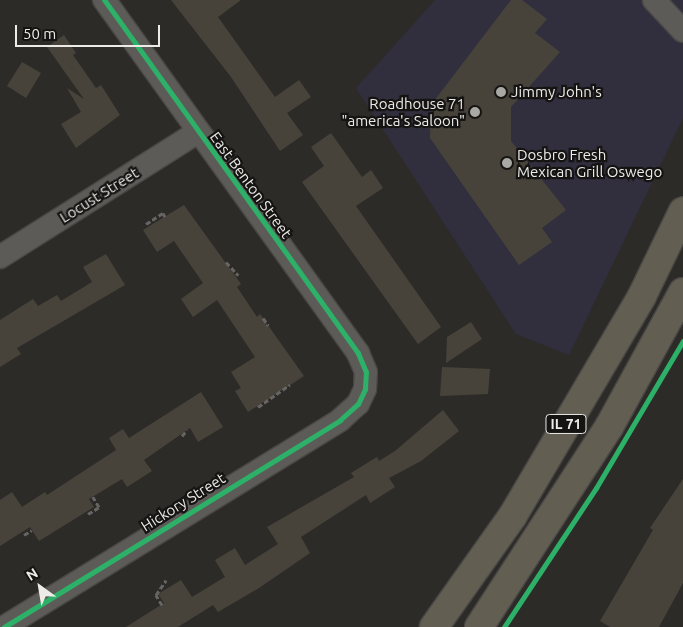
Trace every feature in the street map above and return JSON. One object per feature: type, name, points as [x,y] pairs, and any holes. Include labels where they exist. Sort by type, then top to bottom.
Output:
[{"type":"main road","name":"IL 71","points":[[434,627],[512,517],[642,296],[683,211]]},
{"type":"main road","name":"IL 71","points":[[479,627],[609,427],[683,292]]},
{"type":"street","name":"East Benton Street","points":[[104,0],[358,354],[366,372],[365,389]]},
{"type":"street","points":[[654,0],[683,31]]},
{"type":"street","name":"Locust Street","points":[[0,257],[198,132]]},
{"type":"street","name":"Hickory Street","points":[[4,627],[340,420],[358,404],[365,389]]},
{"type":"path","points":[[146,224],[163,213],[165,217]]},
{"type":"path","points":[[226,262],[238,275]]},
{"type":"path","points":[[262,318],[268,325]]},
{"type":"path","points":[[258,407],[290,385]]},
{"type":"path","points":[[182,436],[187,430]]},
{"type":"path","points":[[88,514],[100,507],[93,497]]},
{"type":"path","points":[[24,535],[32,530]]},
{"type":"path","points":[[162,605],[156,595],[166,580]]},
{"type":"shaded area","points":[[435,0],[683,0],[683,118],[569,355],[516,334],[356,88]]},
{"type":"building","points":[[171,0],[241,0],[218,17],[275,97],[299,80],[311,97],[287,113],[303,135],[280,151],[231,77]]},
{"type":"building","points":[[511,0],[522,0],[547,19],[535,33],[560,52],[511,107],[511,141],[566,210],[542,228],[552,242],[519,265],[430,138],[431,105]]},
{"type":"building","points":[[64,35],[76,53],[73,55],[96,88],[101,85],[120,115],[76,148],[61,124],[81,112],[67,88],[84,99],[47,47]]},
{"type":"building","points":[[22,62],[41,73],[26,98],[7,86]]},
{"type":"building","points":[[331,133],[362,177],[371,170],[383,188],[356,206],[441,327],[418,344],[302,182],[324,166],[311,147]]},
{"type":"building","points":[[184,205],[241,284],[237,287],[257,317],[260,314],[304,376],[248,412],[235,391],[241,388],[231,372],[255,357],[217,300],[193,317],[181,299],[203,283],[174,241],[157,252],[143,230]]},
{"type":"building","points":[[106,254],[125,285],[17,348],[21,354],[0,367],[0,320],[33,299],[38,306],[57,295],[61,301],[92,282],[83,267]]},
{"type":"building","points":[[471,322],[482,339],[446,363],[447,337]]},
{"type":"building","points":[[442,367],[490,369],[488,394],[440,396]]},
{"type":"building","points":[[201,392],[223,427],[198,442],[190,428],[144,460],[152,471],[127,487],[122,479],[89,499],[94,507],[39,541],[30,527],[0,546],[0,500],[12,492],[22,507],[45,492],[47,495],[116,450],[109,438],[123,429],[129,438]]},
{"type":"building","points":[[443,410],[459,431],[421,461],[389,478],[395,487],[370,503],[366,495],[301,537],[310,553],[259,588],[218,612],[213,605],[178,627],[126,627],[164,603],[158,594],[181,580],[192,597],[225,577],[215,560],[235,548],[245,565],[278,544],[267,527],[354,477],[351,473],[377,457],[379,461],[395,451]]},
{"type":"building","points":[[683,479],[683,583],[659,627],[610,627],[600,621],[653,530],[650,528]]},
{"type":"cycle path","points":[[4,627],[340,420],[358,404],[365,389],[366,372],[358,353],[104,0]]},
{"type":"cycle path","points":[[504,627],[596,488],[683,341]]},
{"type":"place","name":"Jimmy John's","points":[[501,92]]},
{"type":"place","name":"Roadhouse 71 \"america's Saloon\"","points":[[475,112]]},
{"type":"place","name":"Dosbro Fresh Mexican Grill Oswego","points":[[507,163]]}]
